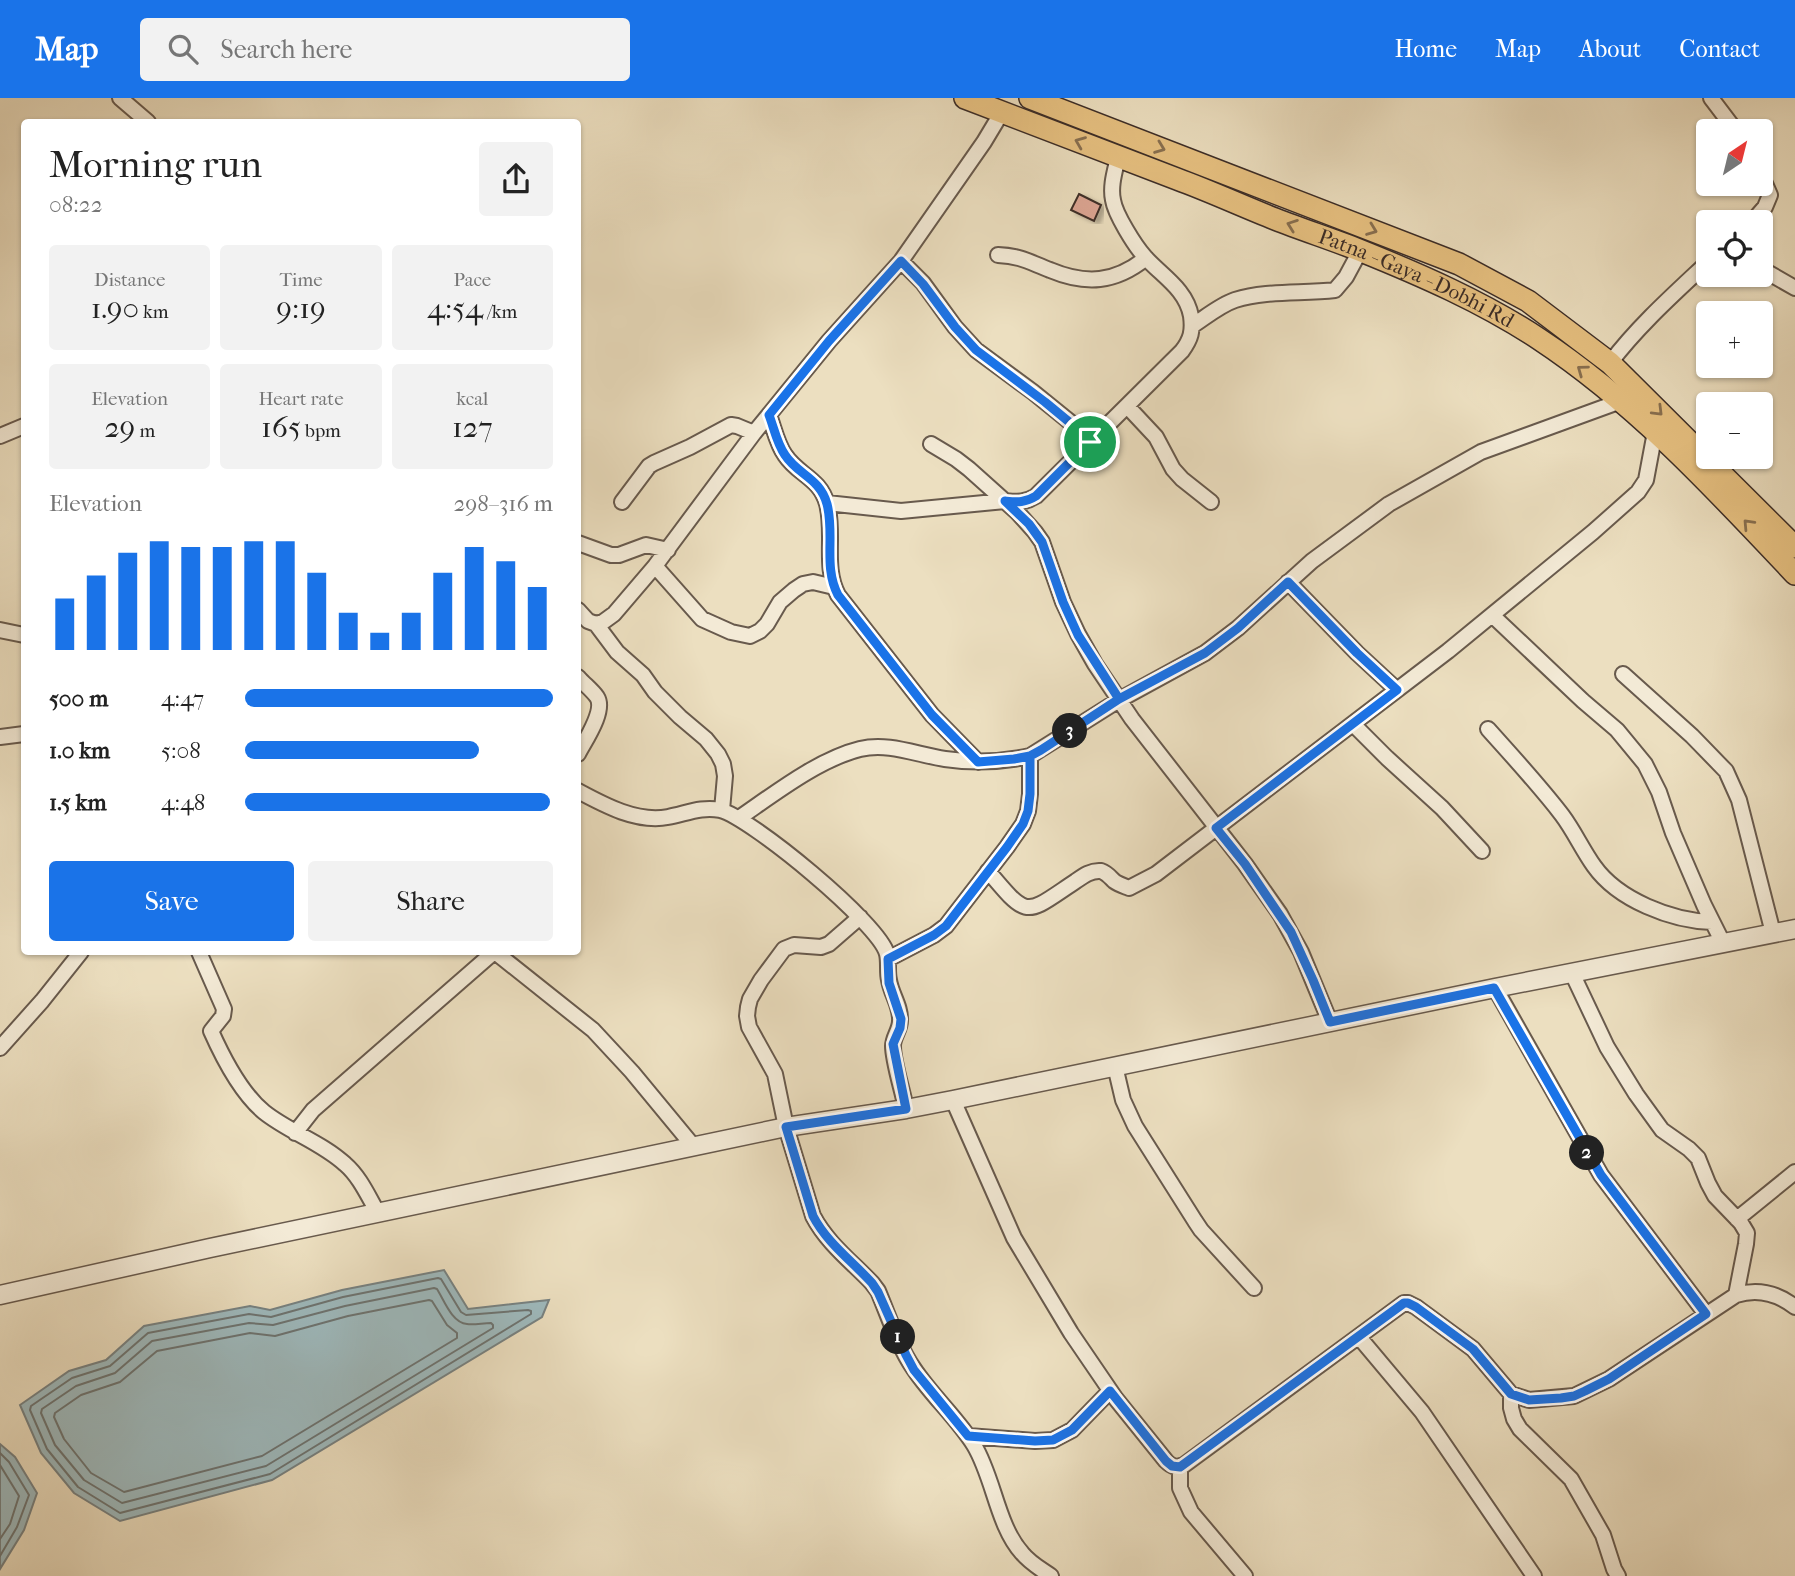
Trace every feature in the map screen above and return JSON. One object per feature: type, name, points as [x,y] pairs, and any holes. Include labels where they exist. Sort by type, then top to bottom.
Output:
[{"type":"main road","name":"Patna - Gaya - Dobhi Rd","points":[[965,98],[1360,251],[1457,293],[1504,317],[1541,340],[1621,401],[1740,515],[1795,574]]},
{"type":"main road","name":"Patna - Gaya - Dobhi Rd","points":[[1030,98],[1054,102],[1459,264],[1528,301],[1610,363],[1795,547]]},
{"type":"street","points":[[120,98],[144,119]]},
{"type":"street","points":[[1711,98],[1726,119]]},
{"type":"street","points":[[1037,125],[1054,102]]},
{"type":"street","points":[[596,624],[614,614],[655,566],[754,433],[829,341],[901,261],[1002,112]]},
{"type":"street","points":[[827,503],[901,511],[1028,501],[1182,351],[1192,336],[1189,309],[1183,294],[1138,248],[1115,208],[1112,186],[1118,157]]},
{"type":"street","points":[[1192,326],[1234,301],[1268,295],[1335,290],[1346,277],[1360,251]]},
{"type":"street","points":[[998,255],[1025,258],[1060,275],[1080,280],[1122,274],[1146,258]]},
{"type":"street","points":[[901,261],[976,350],[1039,397],[1090,442]]},
{"type":"street","points":[[1610,363],[1650,316],[1696,273]]},
{"type":"street","points":[[1773,275],[1795,288]]},
{"type":"street","points":[[739,818],[812,770],[861,749],[882,747],[943,759],[978,762],[1030,756],[1119,699],[1205,653],[1238,628],[1312,561],[1373,514],[1454,467],[1499,445],[1621,401]]},
{"type":"street","points":[[1127,406],[1156,437],[1173,469],[1211,502]]},
{"type":"street","points":[[769,415],[786,456],[817,483],[827,503],[834,587],[932,715],[978,762]]},
{"type":"street","points":[[622,502],[654,463],[731,425],[754,433]]},
{"type":"street","points":[[0,436],[21,427]]},
{"type":"street","points":[[988,871],[1013,901],[1030,909],[1090,872],[1109,875],[1116,883],[1129,888],[1156,874],[1397,690],[1593,533],[1638,492],[1646,480],[1655,432]]},
{"type":"street","points":[[931,444],[956,459],[1005,501],[1029,524],[1042,542],[1078,635],[1156,751],[1245,864],[1291,932],[1330,1022]]},
{"type":"street","points":[[581,544],[611,555],[620,555],[646,545],[668,550]]},
{"type":"street","points":[[655,566],[702,620],[731,632],[750,636],[760,631],[780,603],[803,584],[813,582],[834,587]]},
{"type":"street","points":[[1288,582],[1397,690]]},
{"type":"street","points":[[581,613],[588,621],[596,624],[617,652],[643,675],[655,692],[706,739],[718,754],[725,776],[722,810]]},
{"type":"street","points":[[1492,615],[1617,730],[1645,764],[1723,943]]},
{"type":"street","points":[[0,630],[21,634]]},
{"type":"street","points":[[1623,674],[1692,736],[1726,771],[1739,800],[1773,933]]},
{"type":"street","points":[[581,680],[600,702],[599,712],[581,748]]},
{"type":"street","points":[[1353,724],[1443,808],[1482,851]]},
{"type":"street","points":[[1488,729],[1563,816],[1593,864],[1611,883],[1651,908],[1677,918],[1712,922]]},
{"type":"street","points":[[0,737],[21,734]]},
{"type":"street","points":[[888,959],[946,926],[1017,832],[1028,811],[1030,756]]},
{"type":"street","points":[[581,792],[621,811],[645,818],[668,817],[709,808],[722,810],[739,818],[792,857],[860,917],[883,944],[888,959],[889,983],[901,1019],[893,1044],[906,1109]]},
{"type":"street","points":[[860,917],[821,947],[794,945],[784,949],[769,967],[750,999],[747,1016],[749,1027],[775,1074],[786,1127],[813,1216],[819,1227],[878,1292],[914,1370],[968,1436],[984,1464],[1003,1522],[1012,1539],[1022,1553],[1051,1576]]},
{"type":"street","points":[[0,1294],[786,1127],[953,1100],[1795,929]]},
{"type":"street","points":[[0,1048],[79,955]]},
{"type":"street","points":[[200,955],[225,1011],[212,1028],[212,1034],[239,1083],[262,1111],[347,1165],[357,1176],[378,1213]]},
{"type":"street","points":[[295,1133],[313,1110],[491,955]]},
{"type":"street","points":[[498,955],[593,1030],[694,1147]]},
{"type":"street","points":[[1572,973],[1607,1047],[1636,1094],[1662,1130],[1698,1158],[1715,1196],[1738,1219],[1747,1233],[1736,1295]]},
{"type":"street","points":[[1494,988],[1601,1175],[1706,1314]]},
{"type":"street","points":[[1115,1066],[1123,1100],[1135,1126],[1201,1230],[1254,1288]]},
{"type":"street","points":[[953,1100],[1014,1238],[1071,1333],[1110,1391],[1172,1466],[1180,1467],[1404,1303],[1412,1304],[1473,1349],[1511,1394],[1529,1400],[1574,1396],[1609,1379],[1736,1295],[1746,1292],[1774,1294],[1795,1307]]},
{"type":"street","points":[[1738,1219],[1795,1172]]},
{"type":"street","points":[[1359,1337],[1422,1412],[1534,1576]]},
{"type":"street","points":[[968,1436],[1053,1440],[1072,1430],[1110,1391]]},
{"type":"street","points":[[1511,1394],[1514,1419],[1520,1429],[1572,1479],[1602,1535],[1618,1576]]},
{"type":"street","points":[[1180,1467],[1180,1488],[1191,1512],[1245,1576]]},
{"type":"water","points":[[444,1270],[468,1309],[549,1300],[542,1317],[272,1480],[120,1521],[74,1493],[41,1453],[20,1405],[69,1371],[106,1360],[144,1326],[250,1306],[270,1310],[342,1290]]},
{"type":"water","points":[[0,1444],[15,1457],[37,1493],[24,1530],[0,1569]]},
{"type":"building","points":[[1079,194],[1101,205],[1094,221],[1071,210]]},
{"type":"route","points":[[1090,442],[1036,496],[1019,503],[1005,501],[1029,524],[1042,542],[1054,580],[1078,635],[1119,699],[1041,750],[1030,756],[1028,811],[1023,824],[1007,847],[946,926],[888,959],[889,983],[901,1019],[893,1044],[906,1109],[786,1127],[813,1216],[819,1227],[872,1283],[914,1370],[968,1436],[1053,1440],[1072,1430],[1110,1391],[1166,1461],[1172,1466],[1180,1467],[1404,1303],[1416,1307],[1465,1342],[1516,1397],[1529,1400],[1574,1396],[1609,1379],[1706,1314],[1601,1175],[1494,988],[1330,1022],[1291,932],[1245,864],[1216,828],[1397,690],[1288,582],[1238,628],[1205,653],[1119,699],[1092,716],[1041,750],[1030,756],[978,762],[932,715],[838,595],[831,575],[827,503],[817,483],[786,456],[769,415],[829,341],[901,261],[976,350],[1045,402],[1090,442]]}]
